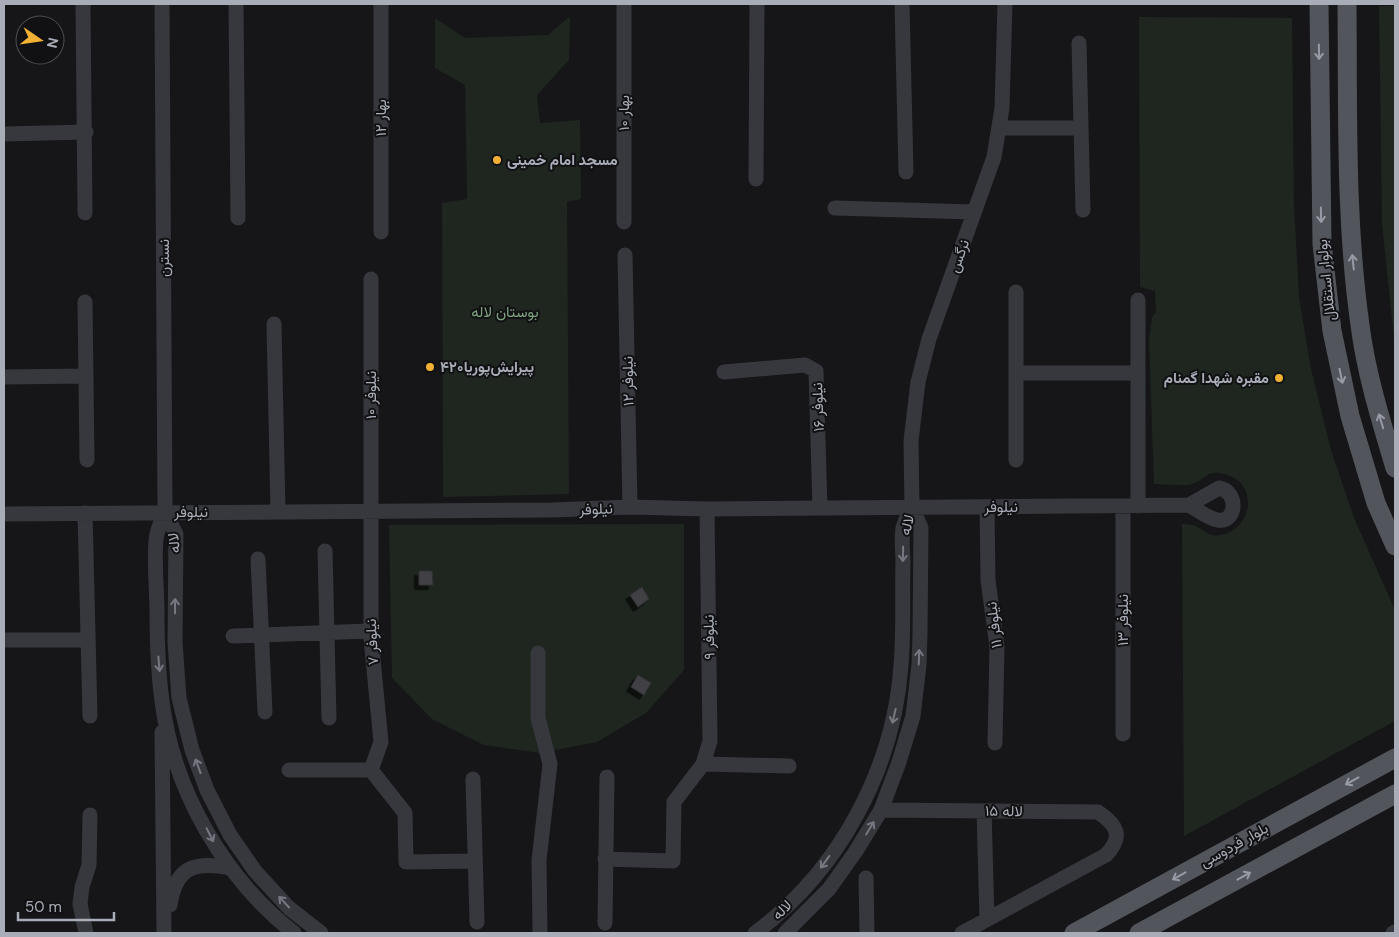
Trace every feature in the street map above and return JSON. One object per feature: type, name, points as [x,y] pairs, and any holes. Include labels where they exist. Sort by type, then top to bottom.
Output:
[{"type":"main road","name":"بولوار استقلال","points":[[1319,4],[1322,244],[1332,331],[1350,416],[1376,502],[1395,546]]},
{"type":"main road","name":"بولوار استقلال","points":[[1348,4],[1350,242],[1360,326],[1377,409],[1395,468]]},
{"type":"main road","name":"بلوار فردوسی","points":[[1074,933],[1395,758]]},
{"type":"main road","points":[[1139,933],[1395,794]]},
{"type":"street","points":[[84,4],[85,213]]},
{"type":"street","name":"نسترن","points":[[162,4],[165,512]]},
{"type":"street","points":[[236,4],[238,218]]},
{"type":"street","name":"بهار ۱۲","points":[[381,232],[382,4]]},
{"type":"street","name":"بهار ۱۰","points":[[624,4],[624,222]]},
{"type":"street","points":[[756,178],[757,4]]},
{"type":"street","points":[[902,4],[906,172]]},
{"type":"street","name":"نرگس","points":[[912,507],[912,441],[918,382],[929,339],[994,157],[1002,108],[1005,4]]},
{"type":"street","points":[[1079,43],[1083,210]]},
{"type":"street","points":[[999,128],[1081,128]]},
{"type":"street","points":[[4,134],[86,132]]},
{"type":"street","points":[[835,208],[974,212]]},
{"type":"street","name":"نیلوفر ۱۲","points":[[625,255],[630,507]]},
{"type":"street","name":"نیلوفر ۱۰","points":[[370,511],[371,279]]},
{"type":"street","points":[[1016,292],[1016,460]]},
{"type":"street","name":"نیلوفر ۱۳","points":[[1123,734],[1130,506],[1138,373],[1138,300]]},
{"type":"street","points":[[85,302],[87,460]]},
{"type":"street","points":[[274,324],[278,512]]},
{"type":"street","name":"نیلوفر ۱۶","points":[[724,372],[805,365],[816,371],[820,508]]},
{"type":"street","points":[[1016,373],[1138,373]]},
{"type":"street","points":[[4,377],[85,376]]},
{"type":"street","name":"نیلوفر","points":[[4,514],[630,507],[707,509],[1189,506]]},
{"type":"street","name":"لاله","points":[[785,933],[829,889],[856,851],[881,810],[899,762],[913,716],[919,665],[921,528],[912,507]]},
{"type":"street","name":"لاله","points":[[755,933],[776,918],[818,872],[864,803],[884,756],[895,712],[901,665],[903,529],[912,507]]},
{"type":"street","name":"نیلوفر ۱۱","points":[[987,507],[988,580],[997,647],[995,743]]},
{"type":"street","name":"نیلوفر ۹","points":[[703,764],[710,741],[707,509]]},
{"type":"street","name":"نیلوفر ۷","points":[[370,511],[370,631],[382,742],[370,770]]},
{"type":"street","name":"لاله","points":[[165,512],[156,535],[157,646],[162,702],[173,749],[189,796],[214,844],[242,885],[276,919],[294,933]]},
{"type":"street","name":"لاله","points":[[165,512],[176,534],[176,651],[180,698],[192,750],[210,798],[230,835],[255,871],[288,908],[321,933]]},
{"type":"street","points":[[85,513],[90,716]]},
{"type":"street","points":[[325,551],[329,718]]},
{"type":"street","points":[[258,559],[264,712]]},
{"type":"street","points":[[233,636],[370,631]]},
{"type":"street","points":[[4,640],[88,640]]},
{"type":"street","points":[[538,653],[538,718],[550,764],[539,860],[540,933]]},
{"type":"street","points":[[162,702],[165,933]]},
{"type":"street","points":[[606,859],[673,861],[674,802],[703,764],[789,766]]},
{"type":"street","points":[[290,770],[370,770],[405,813],[406,862],[475,862]]},
{"type":"street","points":[[605,923],[607,777]]},
{"type":"street","points":[[473,779],[476,922]]},
{"type":"street","name":"لاله ۱۵","points":[[881,810],[1098,812],[1110,820],[1117,832],[1116,846],[1106,855],[988,920]]},
{"type":"street","points":[[962,933],[988,920],[984,811]]},
{"type":"street","points":[[86,933],[80,904],[88,865],[90,815]]},
{"type":"street","points":[[165,933],[172,890],[181,873],[197,864],[231,868]]},
{"type":"street","points":[[866,878],[867,933]]},
{"type":"green space","points":[[1379,6],[1395,6],[1395,348],[1382,224]]},
{"type":"green space","name":"بوستان لاله","points":[[570,16],[569,60],[537,95],[540,123],[580,120],[581,199],[567,202],[569,494],[443,497],[442,203],[467,199],[465,85],[435,68],[435,18],[465,38],[548,35]]},
{"type":"green space","points":[[1139,17],[1292,18],[1294,205],[1299,297],[1311,369],[1331,450],[1354,518],[1395,610],[1395,721],[1184,836],[1182,524],[1197,526],[1216,536],[1221,535],[1232,531],[1240,524],[1246,515],[1248,505],[1247,495],[1243,486],[1235,479],[1224,474],[1210,474],[1188,485],[1154,484],[1149,341],[1152,317],[1156,312],[1155,291],[1140,287]]},
{"type":"green space","points":[[684,524],[684,670],[646,713],[597,742],[540,753],[484,745],[432,719],[392,678],[389,525]]},
{"type":"building","points":[[419,571],[432,571],[433,585],[419,585]]},
{"type":"building","points":[[642,587],[649,599],[638,607],[630,595]]},
{"type":"building","points":[[638,675],[651,683],[644,695],[631,687]]},
{"type":"place","name":"مسجد امام خمینی","points":[[497,160]]},
{"type":"place","name":"پیرایش‌پوریا۴۲۰","points":[[430,367]]},
{"type":"place","name":"مقبره شهدا گمنام","points":[[1279,378]]}]
